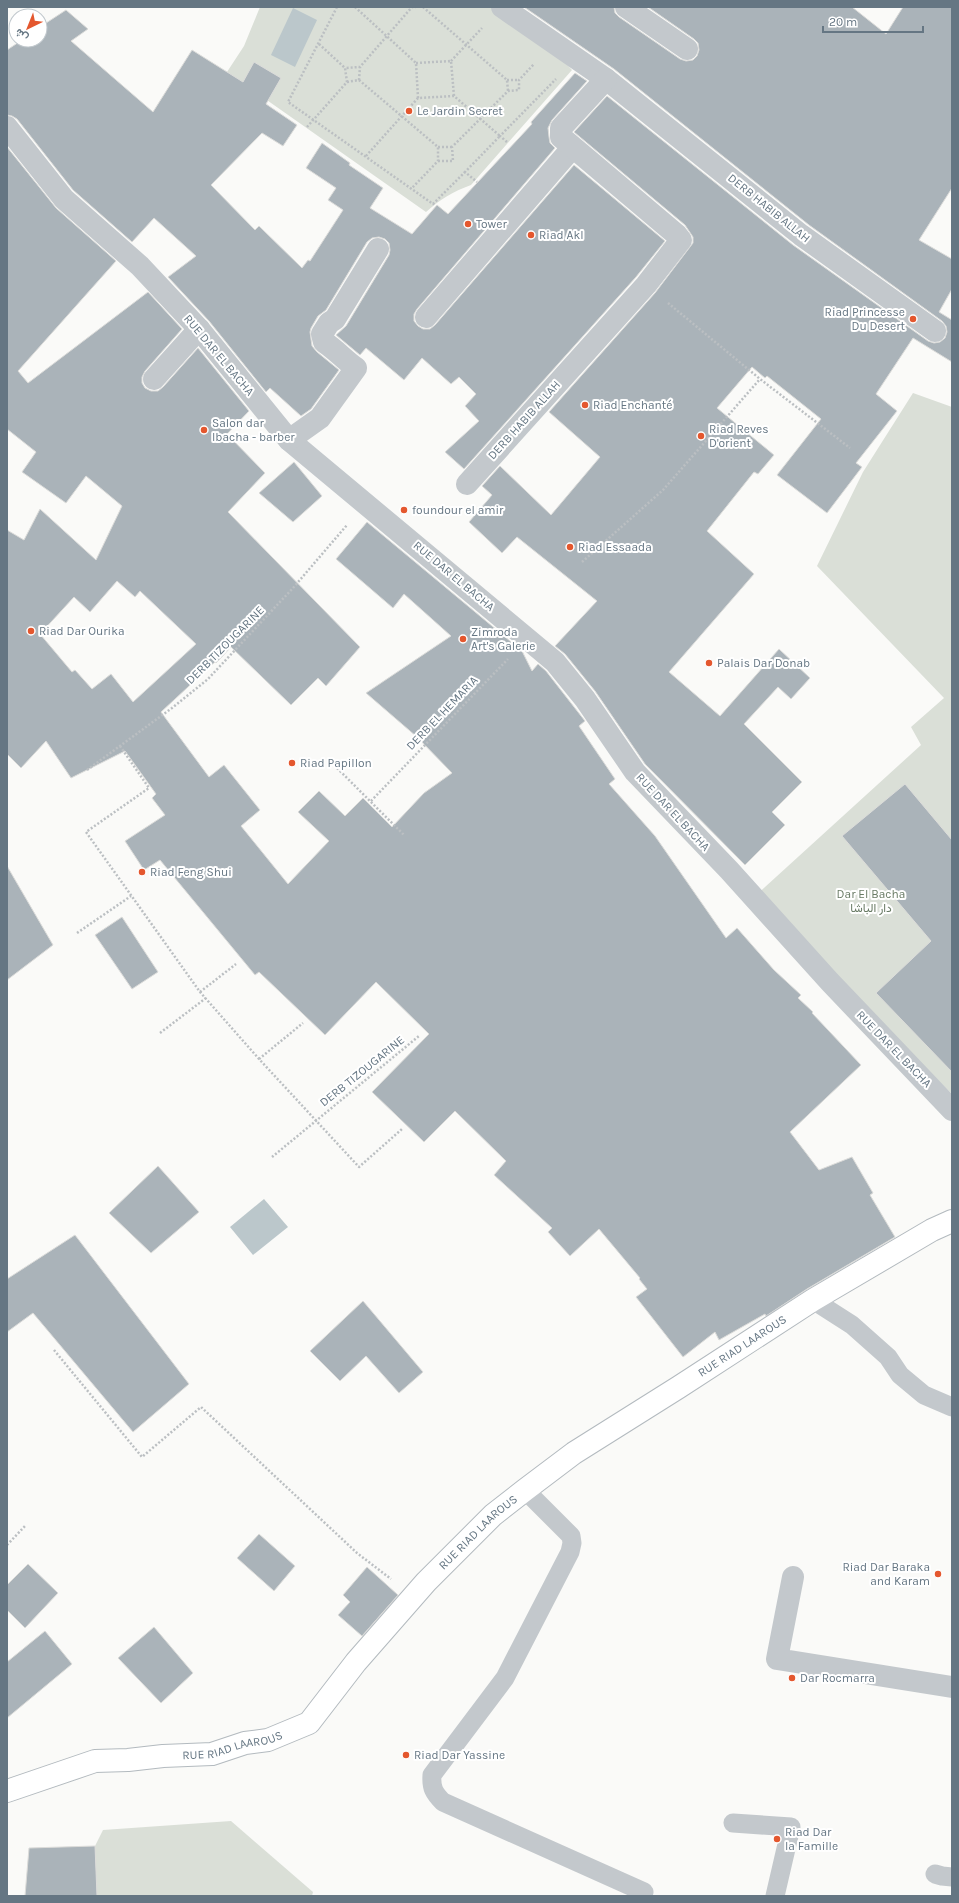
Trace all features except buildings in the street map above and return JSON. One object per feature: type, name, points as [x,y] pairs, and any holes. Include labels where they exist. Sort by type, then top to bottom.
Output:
[{"type":"street","name":"DERB HABIB ALLAH","points":[[502,7],[606,79],[801,235],[935,331]]},
{"type":"street","points":[[626,7],[687,49]]},
{"type":"street","name":"DERB HABIB ALLAH","points":[[467,484],[646,285],[681,240],[561,137],[560,134],[562,128],[606,79]]},
{"type":"street","name":"RUE DAR EL BACHA","points":[[7,126],[64,199],[140,266],[199,329],[289,440],[555,662],[585,700],[635,772],[734,876],[830,982],[952,1110]]},
{"type":"street","points":[[426,317],[572,148]]},
{"type":"street","points":[[289,440],[320,418],[356,368],[337,350],[324,342],[322,334],[329,322],[335,319],[378,249]]},
{"type":"street","points":[[154,379],[199,329]]},
{"type":"street","name":"RUE RIAD LAAROUS","points":[[7,1791],[95,1762],[212,1754],[245,1743],[268,1740],[309,1723],[356,1662],[414,1596],[494,1515],[525,1490],[574,1453],[813,1300],[932,1230],[952,1221]]},
{"type":"street","points":[[793,1577],[777,1659],[952,1687]]},
{"type":"lane","points":[[813,1300],[852,1325],[888,1357],[900,1375],[924,1395],[952,1406]]},
{"type":"lane","points":[[525,1490],[571,1536],[572,1543],[570,1552],[504,1678],[432,1775],[431,1786],[434,1793],[443,1802],[644,1892]]},
{"type":"lane","points":[[733,1823],[791,1827],[775,1896]]},
{"type":"path","points":[[338,7],[288,102],[433,204],[558,78]]},
{"type":"path","points":[[355,7],[416,63],[418,98],[366,156]]},
{"type":"path","points":[[359,80],[360,67],[412,7],[416,7]]},
{"type":"path","points":[[423,7],[507,80],[519,80]]},
{"type":"path","points":[[416,63],[451,61],[486,24]]},
{"type":"path","points":[[319,44],[345,68],[347,82]]},
{"type":"path","points":[[359,80],[438,147],[452,147],[508,90],[519,90],[519,80],[538,60]]},
{"type":"path","points":[[451,61],[454,96]]},
{"type":"path","points":[[345,68],[360,67]]},
{"type":"path","points":[[307,127],[347,82],[359,80]]},
{"type":"path","points":[[507,80],[508,90]]},
{"type":"path","points":[[418,98],[454,96],[507,142]]},
{"type":"path","points":[[412,188],[438,161],[438,147]]},
{"type":"path","points":[[438,161],[453,161],[452,147]]},
{"type":"path","points":[[465,172],[477,182]]},
{"type":"path","points":[[646,285],[760,379],[850,448]]},
{"type":"path","points":[[582,562],[663,490],[760,379]]},
{"type":"path","name":"DERB TIZOUGARINE","points":[[87,770],[208,679],[293,588],[330,544]]},
{"type":"path","name":"DERB EL HEMARIA","points":[[371,801],[527,638]]},
{"type":"path","name":"DERB TIZOUGARINE","points":[[120,746],[149,788],[86,832],[200,992],[259,1059],[359,1167],[402,1129]]},
{"type":"path","points":[[337,768],[404,835]]},
{"type":"path","points":[[77,933],[131,896]]},
{"type":"path","points":[[200,992],[236,964]]},
{"type":"path","points":[[160,1033],[206,998]]},
{"type":"path","points":[[259,1059],[303,1023]]},
{"type":"path","name":"DERB TIZOUGARINE","points":[[272,1157],[420,1036]]},
{"type":"path","points":[[54,1350],[142,1457],[201,1407],[357,1553],[414,1596]]},
{"type":"path","points":[[7,1545],[25,1526]]},
{"type":"green space","name":"Le Jardin Secret","points":[[260,7],[490,7],[561,58],[572,70],[471,185],[447,196],[426,212],[227,72],[244,46]]},
{"type":"green space","name":"Dar El Bacha دار الباشا","points":[[913,393],[952,407],[952,1094],[876,1021],[754,897],[921,745],[911,727],[944,698],[817,566],[863,472]]},
{"type":"green space","points":[[231,1821],[313,1892],[312,1896],[97,1896],[95,1846],[103,1830]]},
{"type":"shaded area","points":[[293,8],[317,20],[295,67],[271,55]]},
{"type":"shaded area","points":[[264,1199],[288,1227],[253,1255],[230,1227]]},
{"type":"place","name":"Le Jardin Secret","points":[[409,111]]},
{"type":"place","name":"Tower","points":[[468,224]]},
{"type":"place","name":"Riad Akl","points":[[531,235]]},
{"type":"place","name":"Riad Princesse Du Desert","points":[[913,319]]},
{"type":"place","name":"Riad Enchanté","points":[[585,405]]},
{"type":"place","name":"Salon dar lbacha - barber","points":[[204,430]]},
{"type":"place","name":"Riad Reves D'orient","points":[[701,436]]},
{"type":"place","name":"foundour el amir","points":[[404,510]]},
{"type":"place","name":"Riad Essaada","points":[[570,547]]},
{"type":"place","name":"Riad Dar Ourika","points":[[31,631]]},
{"type":"place","name":"Zimroda Art's Galerie","points":[[463,639]]},
{"type":"place","name":"Palais Dar Donab","points":[[709,663]]},
{"type":"place","name":"Riad Papillon","points":[[292,763]]},
{"type":"place","name":"Riad Feng Shui","points":[[142,872]]},
{"type":"place","name":"Riad Dar Baraka and Karam","points":[[938,1574]]},
{"type":"place","name":"Dar Rocmarra","points":[[792,1678]]},
{"type":"place","name":"Riad Dar Yassine","points":[[406,1755]]},
{"type":"place","name":"Riad Dar la Famille","points":[[777,1839]]}]
